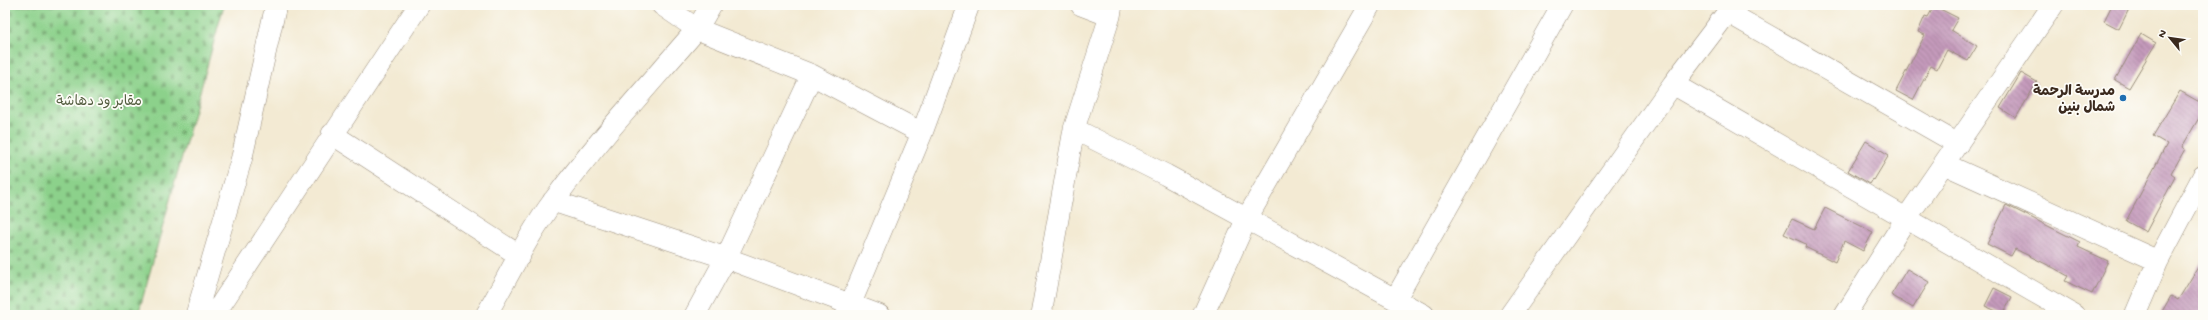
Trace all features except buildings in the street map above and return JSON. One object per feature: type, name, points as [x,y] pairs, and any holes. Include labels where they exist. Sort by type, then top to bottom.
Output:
[{"type":"street","points":[[196,315],[242,157],[276,5]]},
{"type":"street","points":[[214,315],[332,134],[419,5]]},
{"type":"street","points":[[662,5],[696,29],[812,75],[922,133]]},
{"type":"street","points":[[486,315],[536,226],[553,201],[577,169],[696,29],[711,5]]},
{"type":"street","points":[[849,310],[922,133],[969,5]]},
{"type":"street","points":[[1041,315],[1074,129],[1111,11],[1081,5]]},
{"type":"street","points":[[1396,298],[1562,5]]},
{"type":"street","points":[[1844,315],[1908,217],[2053,5]]},
{"type":"street","points":[[1203,315],[1247,218],[1365,7]]},
{"type":"street","points":[[1510,315],[1674,84],[1730,9],[1958,144]]},
{"type":"street","points":[[695,315],[726,258],[812,75]]},
{"type":"street","points":[[1674,84],[1908,217],[2074,315]]},
{"type":"street","points":[[1074,129],[1247,218],[1396,298],[1424,315]]},
{"type":"street","points":[[332,134],[520,256]]},
{"type":"street","points":[[1944,164],[2158,261]]},
{"type":"street","points":[[2135,315],[2158,261],[2203,176]]},
{"type":"street","points":[[553,201],[726,258],[849,310],[879,315]]},
{"type":"green space","name":"مقابر ود دهاشة","points":[[5,5],[224,5],[138,315],[5,315]]},
{"type":"place","name":"مدرسة الرحمة شمال بنين","points":[[2123,98]]}]
